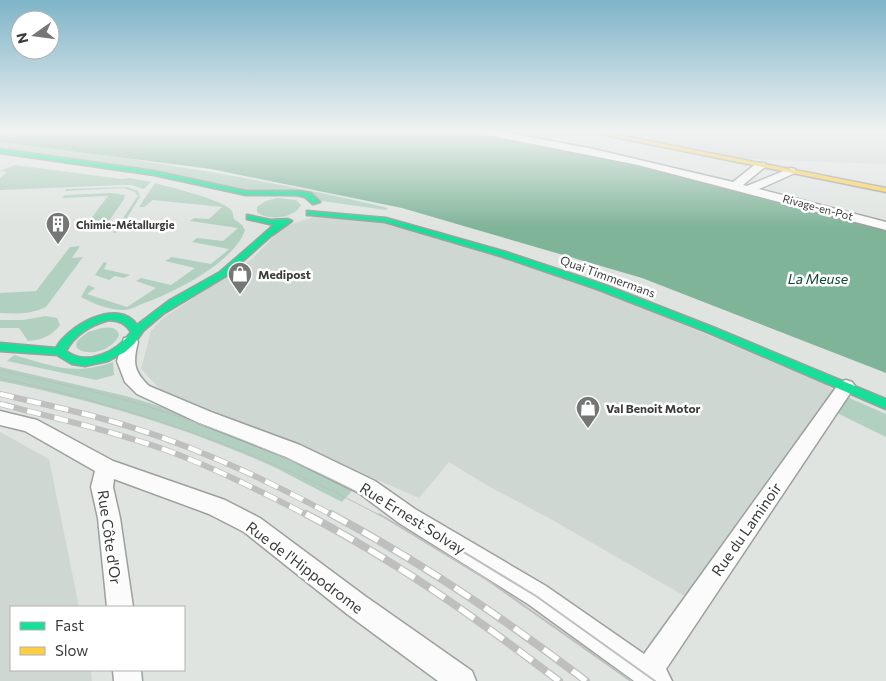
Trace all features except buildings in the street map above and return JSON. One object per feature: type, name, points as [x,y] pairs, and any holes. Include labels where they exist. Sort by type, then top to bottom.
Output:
[{"type":"main road","points":[[60,164],[156,178],[192,187],[236,203]]},
{"type":"main road","name":"Quai Timmermans","points":[[93,164],[138,170],[246,193],[298,193],[308,196],[316,202],[363,208],[506,245],[644,291]]},
{"type":"main road","points":[[755,164],[886,190]]},
{"type":"main road","points":[[244,254],[254,231],[254,224],[246,211],[247,208],[259,198],[270,194]]},
{"type":"main road","points":[[0,347],[60,352],[67,359],[73,361],[90,361],[109,356],[167,306],[222,275],[267,232],[284,222],[310,213],[315,208],[316,202]]},
{"type":"main road","name":"Quai Timmermans","points":[[310,213],[386,220],[503,254],[638,301],[886,404]]},
{"type":"main road","points":[[250,217],[258,221],[284,222]]},
{"type":"main road","points":[[22,348],[66,337],[88,324],[122,319],[167,306]]},
{"type":"main road","points":[[122,319],[132,323],[133,337]]},
{"type":"main road","points":[[60,352],[60,347],[66,337]]},
{"type":"street","name":"Rivage-en-Pot","points":[[646,164],[749,188],[886,226]]},
{"type":"street","points":[[736,185],[761,165]]},
{"type":"street","name":"Rivage-en-Pot","points":[[749,188],[791,171]]},
{"type":"street","name":"Rue Ernest Solvay","points":[[133,337],[125,361],[134,382],[143,390],[204,417],[293,451],[367,487],[391,502],[407,516],[537,595],[652,677]]},
{"type":"street","name":"Rue du Laminoir","points":[[652,677],[846,386]]},
{"type":"street","name":"Rue de l'Hippodrome","points":[[0,418],[30,426],[106,467],[217,506],[252,525],[356,605],[462,681]]},
{"type":"street","name":"Rue Côte d'Or","points":[[106,467],[102,487],[109,518],[120,606]]},
{"type":"shaded area","points":[[89,164],[161,164],[292,187],[388,208],[386,210],[258,192]]},
{"type":"shaded area","points":[[15,165],[151,182],[144,189],[131,185],[120,185],[0,190],[0,178],[7,172],[0,171]]},
{"type":"shaded area","points":[[155,183],[208,198],[227,207],[232,211],[234,219],[245,230],[239,242],[229,254],[201,275],[170,292],[131,309],[118,310],[107,308],[81,297],[88,285],[95,288],[87,294],[127,307],[156,288],[136,281],[141,278],[171,285],[195,268],[165,261],[172,257],[211,264],[229,249],[192,242],[197,238],[223,241],[238,228],[190,221],[194,218],[209,219],[222,207],[153,200],[144,207],[139,207]]},
{"type":"shaded area","points":[[127,187],[138,191],[140,197],[118,232],[113,233],[138,196],[135,192],[124,188],[65,191],[66,189]]},
{"type":"shaded area","points":[[110,193],[125,195],[105,227],[84,228],[108,196],[62,198],[65,195]]},
{"type":"shaded area","points":[[277,198],[296,200],[301,205],[298,210],[287,216],[267,217],[257,212],[257,207],[266,201]]},
{"type":"shaded area","points":[[313,217],[381,222],[481,251],[604,292],[825,384],[836,392],[688,598],[547,517],[488,486],[449,462],[419,498],[298,445],[160,389],[141,369],[151,331],[163,318],[252,259],[283,227]]},
{"type":"shaded area","points":[[80,246],[72,258],[83,257],[46,307],[24,313],[0,313],[0,293],[36,291],[70,247]]},
{"type":"shaded area","points":[[104,262],[107,263],[104,269],[130,275],[124,278],[115,276],[109,280],[95,275]]},
{"type":"shaded area","points":[[46,316],[57,318],[60,325],[50,335],[37,340],[28,341],[19,328],[0,328],[0,320],[23,320]]},
{"type":"shaded area","points":[[102,328],[112,328],[119,335],[107,348],[88,352],[77,348],[78,340],[88,332]]},
{"type":"shaded area","points":[[14,355],[52,366],[74,369],[113,362],[114,375],[96,380],[7,361]]},
{"type":"shaded area","points":[[0,367],[126,396],[201,419],[356,486],[342,502],[278,469],[211,441],[142,417],[71,397],[0,381]]},
{"type":"shaded area","points":[[847,397],[886,414],[886,437],[837,413]]},
{"type":"shaded area","points":[[0,432],[49,459],[79,606],[10,606],[10,671],[91,671],[92,681],[0,681]]},
{"type":"water","name":"La Meuse","points":[[170,164],[627,164],[756,194],[886,231],[886,373],[642,278],[402,208],[211,169]]},
{"type":"tram line","points":[[0,370],[122,399],[231,435],[335,481],[403,516]]},
{"type":"tram line","points":[[0,378],[148,417],[243,451],[289,471],[381,516]]},
{"type":"tram line","points":[[379,514],[486,579],[631,681]]},
{"type":"tram line","points":[[401,514],[536,596],[655,681]]},
{"type":"railway","points":[[0,394],[100,418],[161,437],[249,473],[334,516]]},
{"type":"railway","points":[[0,404],[105,431],[166,450],[220,472],[309,516]]},
{"type":"railway","points":[[306,514],[405,571],[559,681]]},
{"type":"railway","points":[[331,514],[462,592],[586,681]]},
{"type":"traffic: fast","points":[[89,164],[154,173],[246,193],[298,193],[308,195],[316,202]]},
{"type":"traffic: fast","points":[[310,213],[386,220],[503,254],[601,287],[711,330],[886,404]]},
{"type":"traffic: fast","points":[[250,217],[271,223],[288,221]]},
{"type":"traffic: fast","points":[[136,332],[130,322],[120,318],[109,317],[96,320],[73,334],[60,352],[67,358],[85,362],[94,361],[113,354],[130,341],[140,328],[156,314],[223,274],[284,222]]},
{"type":"traffic: fast","points":[[0,347],[60,352]]},
{"type":"traffic: slow","points":[[754,164],[886,190]]},
{"type":"place","name":"Chimie-Métallurgie","points":[[58,245]]},
{"type":"place","name":"Medipost","points":[[240,295]]},
{"type":"place","name":"Val Benoit Motor","points":[[588,429]]}]
